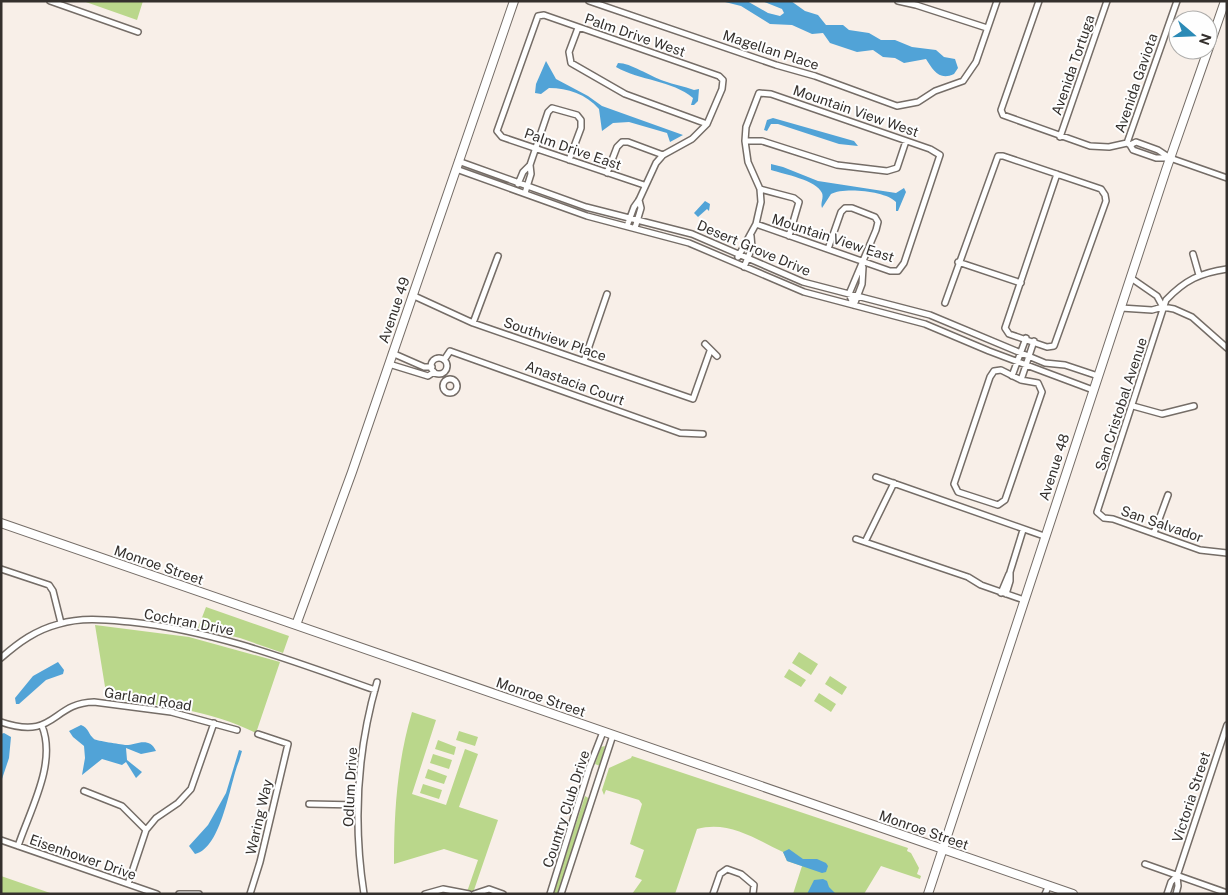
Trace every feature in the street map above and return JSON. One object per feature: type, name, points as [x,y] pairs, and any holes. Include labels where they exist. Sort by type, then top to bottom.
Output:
[{"type":"main road","name":"Avenue 49","points":[[296,626],[352,472],[514,1]]},
{"type":"main road","name":"Avenue 48","points":[[1218,21],[1225,1]]},
{"type":"main road","name":"Avenue 48","points":[[928,894],[1044,536],[1204,60]]},
{"type":"main road","name":"Monroe Street","points":[[1,523],[1074,894]]},
{"type":"street","points":[[50,1],[138,32]]},
{"type":"street","name":"Magellan Place","points":[[589,1],[776,65],[815,76],[897,106],[918,102],[943,88],[954,86],[970,73],[997,1]]},
{"type":"street","points":[[898,1],[916,4],[988,28]]},
{"type":"street","points":[[1039,1],[1001,110],[1002,116],[1090,146],[1109,147],[1136,142],[1158,150],[1170,158],[1227,178]]},
{"type":"street","name":"Avenida Tortuga","points":[[1060,137],[1107,1]]},
{"type":"street","name":"Avenida Gaviota","points":[[1129,144],[1177,1]]},
{"type":"street","name":"Palm Drive West","points":[[497,131],[538,16],[544,16],[719,76],[723,80],[722,89],[707,124]]},
{"type":"street","points":[[578,28],[569,52],[572,64],[625,94],[707,124],[692,139],[663,155],[652,169],[627,226]]},
{"type":"street","name":"Mountain View West","points":[[745,141],[746,127],[760,93],[772,94],[934,150],[940,158],[902,268]]},
{"type":"street","points":[[516,190],[523,172],[530,165],[548,112],[552,108],[577,115],[582,123],[569,160]]},
{"type":"street","name":"Palm Drive East","points":[[497,131],[502,137],[644,185]]},
{"type":"street","points":[[736,263],[756,224],[761,202],[760,189],[748,162],[745,141],[762,141],[837,164],[887,171],[896,168],[906,140]]},
{"type":"street","points":[[607,173],[617,147],[622,142],[628,142],[663,155]]},
{"type":"street","points":[[1129,144],[1132,150],[1156,158],[1170,158]]},
{"type":"street","points":[[945,303],[996,158],[1004,156],[1057,174],[1101,189],[1106,201],[1056,342],[1050,348],[1026,338],[1007,333],[1004,328],[1057,174]]},
{"type":"street","name":"Desert Grove Drive","points":[[457,165],[519,182],[586,207],[692,234],[803,282],[930,315],[1020,354],[1045,363],[1065,365],[1098,376]]},
{"type":"street","name":"Desert Grove Drive","points":[[457,165],[516,190],[587,216],[689,243],[796,289],[925,324],[1093,390]]},
{"type":"street","points":[[525,193],[531,174],[530,165]]},
{"type":"street","points":[[760,189],[794,198],[799,202],[789,236]]},
{"type":"street","points":[[635,228],[641,208],[640,200]]},
{"type":"street","points":[[828,249],[845,208],[852,208],[872,215],[878,222],[850,294],[854,304]]},
{"type":"street","name":"Mountain View East","points":[[756,224],[894,272],[902,268]]},
{"type":"street","points":[[744,267],[752,248],[751,236]]},
{"type":"street","points":[[1192,254],[1199,275]]},
{"type":"street","points":[[473,323],[498,256]]},
{"type":"street","points":[[854,304],[858,296],[864,261]]},
{"type":"street","points":[[958,262],[1021,283]]},
{"type":"street","points":[[1163,307],[1166,300],[1184,282],[1199,275],[1227,269]]},
{"type":"street","points":[[1130,278],[1157,296],[1163,307]]},
{"type":"street","points":[[584,362],[607,294]]},
{"type":"street","name":"Southview Place","points":[[412,295],[473,323],[693,399],[710,351]]},
{"type":"street","points":[[1121,308],[1152,310],[1163,307],[1192,317],[1226,346]]},
{"type":"street","name":"San Cristobal Avenue","points":[[1098,508],[1133,406],[1163,307]]},
{"type":"street","points":[[1012,376],[1026,338]]},
{"type":"street","points":[[1021,380],[1034,341]]},
{"type":"street","points":[[705,344],[717,356]]},
{"type":"street","name":"Anastacia Court","points":[[433,369],[436,359],[444,360],[450,351],[680,433],[703,434]]},
{"type":"street","points":[[392,353],[443,373],[447,379]]},
{"type":"street","points":[[443,373],[447,365],[444,360]]},
{"type":"street","points":[[1042,371],[1045,363]]},
{"type":"street","points":[[388,364],[428,376],[433,369]]},
{"type":"street","points":[[1001,370],[1021,380],[1038,383],[1042,392],[1005,500],[998,505],[958,492],[954,484],[992,373],[1001,370]]},
{"type":"street","points":[[1133,406],[1162,414],[1194,406]]},
{"type":"street","points":[[876,477],[1044,536]]},
{"type":"street","points":[[865,542],[894,483]]},
{"type":"street","points":[[1154,533],[1168,495]]},
{"type":"street","name":"San Salvador","points":[[1098,508],[1099,516],[1200,550],[1227,553]]},
{"type":"street","points":[[1003,593],[1024,530]]},
{"type":"street","points":[[856,539],[968,577],[981,585],[1024,600]]},
{"type":"street","points":[[1,569],[49,585],[53,591],[61,623]]},
{"type":"street","name":"Cochran Drive","points":[[1,658],[28,636],[61,623],[75,620],[108,620],[196,632],[255,648],[375,690]]},
{"type":"street","name":"Odlum Drive","points":[[364,894],[359,850],[358,805],[362,748],[377,682]]},
{"type":"street","name":"Garland Road","points":[[42,726],[69,707],[81,703],[94,702],[148,708],[237,730]]},
{"type":"street","points":[[1,722],[17,727],[42,726],[47,739],[47,761],[18,846]]},
{"type":"street","points":[[128,884],[146,830],[156,818],[178,803],[191,789],[214,723]]},
{"type":"street","name":"Victoria Street","points":[[1176,894],[1178,886],[1177,876],[1227,725]]},
{"type":"street","name":"Country Club Drive","points":[[550,894],[589,768],[604,732]]},
{"type":"street","name":"Waring Way","points":[[250,894],[260,862],[288,744],[258,734]]},
{"type":"street","name":"Country Club Drive","points":[[561,894],[613,735]]},
{"type":"street","points":[[84,791],[122,806],[146,830]]},
{"type":"street","points":[[309,804],[358,805]]},
{"type":"street","name":"Eisenhower Drive","points":[[1,840],[157,894]]},
{"type":"street","points":[[1145,864],[1227,893]]},
{"type":"street","points":[[713,894],[723,870],[732,869],[750,879],[754,884],[753,894]]},
{"type":"street","name":"Victoria Street","points":[[1167,894],[1171,882],[1177,876]]},
{"type":"street","points":[[1045,894],[1049,885]]},
{"type":"street","points":[[425,894],[442,889],[469,894]]},
{"type":"street","points":[[474,894],[489,889],[504,894]]},
{"type":"street","points":[[179,894],[199,894]]},
{"type":"green space","points":[[83,1],[143,1],[137,20]]},
{"type":"green space","points":[[206,607],[289,636],[283,653],[240,638],[198,628]]},
{"type":"green space","points":[[95,625],[189,637],[280,662],[256,733],[239,725],[202,713],[107,699]]},
{"type":"green space","points":[[799,652],[818,664],[811,675],[792,663]]},
{"type":"green space","points":[[789,669],[806,680],[801,687],[784,677]]},
{"type":"green space","points":[[830,676],[847,687],[842,695],[825,684]]},
{"type":"green space","points":[[819,693],[836,704],[831,712],[814,701]]},
{"type":"green space","points":[[412,712],[436,720],[412,794],[446,805],[465,749],[478,754],[459,807],[498,820],[474,890],[488,894],[464,894],[468,889],[478,860],[444,849],[394,864],[397,788]]},
{"type":"green space","points":[[459,731],[478,737],[475,746],[456,740]]},
{"type":"green space","points":[[438,740],[456,747],[454,755],[435,749]]},
{"type":"green space","points":[[605,746],[600,766],[595,764],[601,747]]},
{"type":"green space","points":[[433,754],[452,760],[449,769],[430,763]]},
{"type":"green space","points":[[632,756],[908,848],[907,851],[911,853],[919,868],[917,874],[921,876],[920,879],[881,866],[864,894],[793,894],[802,866],[787,861],[783,852],[742,832],[720,827],[708,827],[697,829],[675,894],[632,894],[642,880],[635,877],[644,850],[630,844],[642,804],[639,800],[606,790],[604,795],[602,790],[609,768]]},
{"type":"green space","points":[[428,769],[447,776],[444,784],[425,778]]},
{"type":"green space","points":[[423,784],[442,790],[439,799],[420,793]]},
{"type":"green space","points":[[585,796],[590,799],[559,894],[553,894]]},
{"type":"green space","points":[[1,876],[53,894],[1,894]]},
{"type":"water","points":[[721,1],[747,1],[768,13],[780,16],[784,13],[782,9],[762,1],[791,1],[805,11],[818,15],[826,25],[843,25],[849,30],[869,33],[881,40],[895,40],[912,47],[936,50],[944,57],[955,59],[958,68],[954,74],[944,76],[937,73],[926,59],[904,63],[895,58],[883,57],[873,50],[857,52],[830,43],[823,33],[812,34],[792,25],[770,24],[741,6]]},
{"type":"water","points":[[546,61],[556,79],[588,96],[602,106],[683,135],[670,142],[667,133],[629,122],[613,123],[602,131],[599,109],[588,99],[576,93],[556,88],[549,88],[541,94],[535,93],[536,84]]},
{"type":"water","points":[[618,63],[629,65],[658,79],[694,90],[699,89],[698,101],[691,105],[693,98],[685,92],[666,84],[625,72],[616,67]]},
{"type":"water","points":[[773,118],[854,141],[858,146],[839,144],[778,124],[771,124],[767,131],[764,130],[767,120]]},
{"type":"water","points":[[771,164],[818,181],[896,193],[904,188],[906,192],[898,211],[896,211],[896,202],[891,198],[865,191],[845,191],[831,194],[822,208],[822,193],[819,188],[807,181],[771,170]]},
{"type":"water","points":[[705,201],[710,204],[709,211],[707,209],[698,217],[694,213]]},
{"type":"water","points":[[58,662],[64,670],[63,674],[46,680],[19,704],[16,704],[15,698],[33,676]]},
{"type":"water","points":[[81,725],[96,740],[125,745],[145,742],[153,746],[156,751],[141,754],[126,748],[127,760],[142,772],[136,778],[126,762],[122,765],[102,759],[82,775],[85,758],[84,746],[69,731]]},
{"type":"water","points":[[4,733],[11,737],[9,758],[1,782],[1,734]]},
{"type":"water","points":[[239,750],[242,751],[224,813],[212,840],[204,849],[195,854],[189,846],[208,825],[226,793]]},
{"type":"water","points":[[789,849],[803,859],[817,859],[826,863],[828,866],[826,872],[822,873],[787,861],[783,852]]},
{"type":"water","points":[[823,879],[827,881],[829,887],[836,894],[807,894],[814,880]]}]
